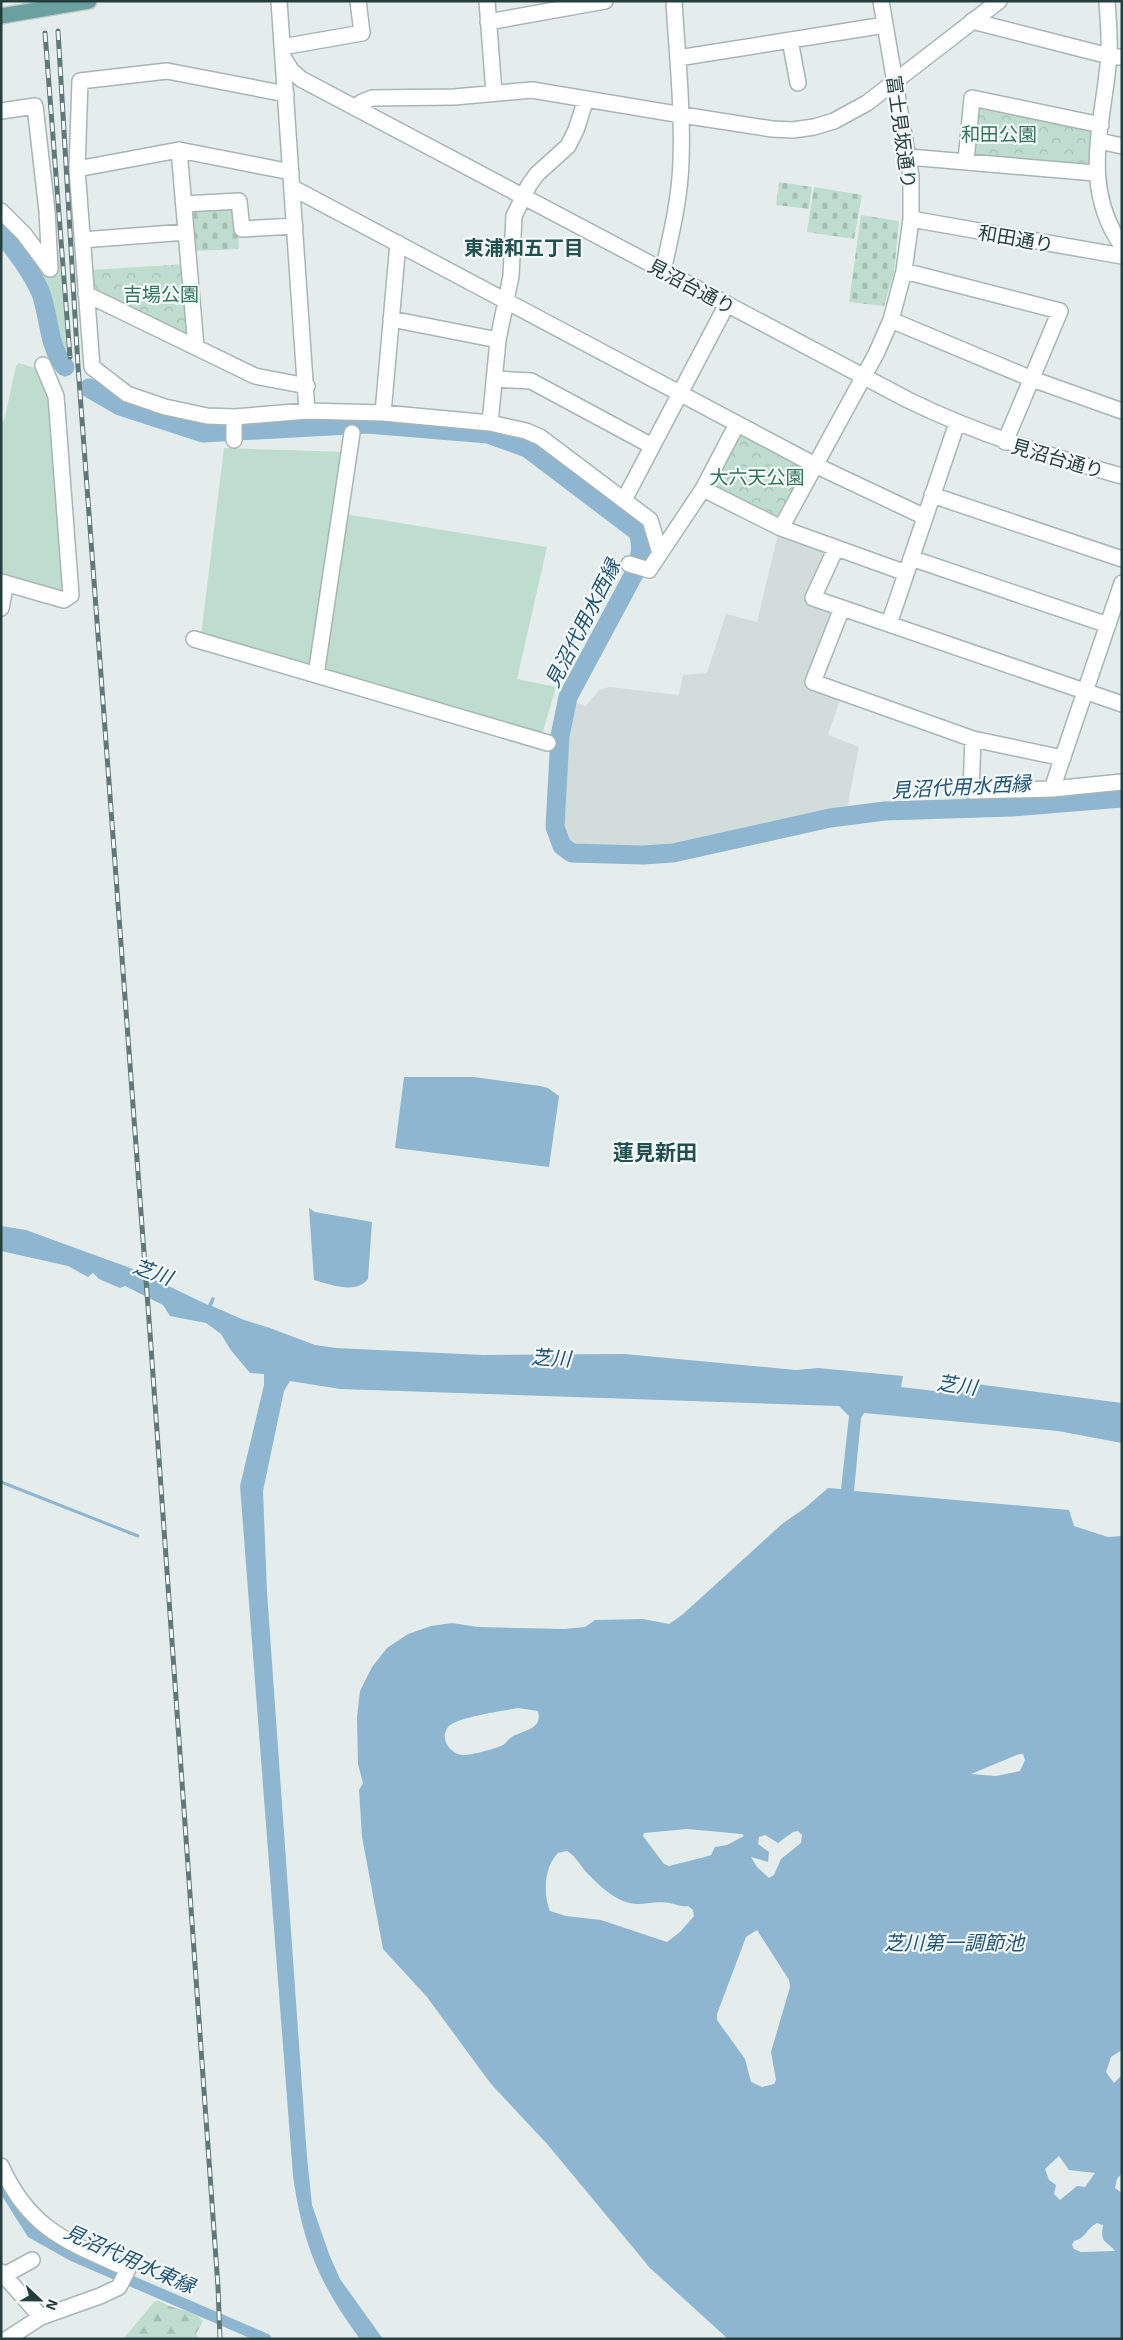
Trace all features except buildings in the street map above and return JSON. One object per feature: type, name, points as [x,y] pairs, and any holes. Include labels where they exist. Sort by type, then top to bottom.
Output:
[{"type":"main road","points":[[1,16],[24,7],[81,2]]},
{"type":"street","points":[[279,1],[307,386],[307,411]]},
{"type":"street","points":[[283,52],[362,33],[358,1]]},
{"type":"street","points":[[487,1],[494,93]]},
{"type":"street","points":[[488,22],[605,1]]},
{"type":"street","points":[[663,271],[674,225],[680,172],[682,116],[674,1]]},
{"type":"street","name":"富士見坂通り","points":[[781,528],[866,377],[891,320],[904,271],[911,219],[909,157],[881,1]]},
{"type":"street","points":[[355,108],[362,102],[372,98],[454,97],[532,90],[682,116],[772,129],[814,127],[849,114],[998,1]]},
{"type":"street","points":[[1106,1],[1115,57],[1100,133],[1096,173],[1100,204],[1113,233],[1122,246]]},
{"type":"street","points":[[972,21],[1115,57]]},
{"type":"street","points":[[678,58],[885,25]]},
{"type":"street","points":[[790,40],[798,83]]},
{"type":"street","name":"見沼台通り","points":[[283,52],[291,70],[301,79],[663,271],[957,423],[1005,442],[1122,476]]},
{"type":"street","points":[[286,94],[167,71],[80,80],[77,169],[92,367],[127,394],[165,407],[207,416],[234,417],[307,411],[383,413],[490,423],[526,431],[540,437],[650,520],[660,553]]},
{"type":"street","points":[[966,161],[972,98],[1100,133],[1122,146]]},
{"type":"street","points":[[490,423],[498,340],[511,276],[514,216],[523,196],[537,174],[568,146],[576,130],[586,99]]},
{"type":"street","points":[[1,110],[35,106],[47,211],[50,269],[24,234],[1,212]]},
{"type":"street","points":[[77,169],[179,150],[292,172]]},
{"type":"street","points":[[179,150],[196,346]]},
{"type":"street","points":[[909,157],[1096,173]]},
{"type":"street","points":[[293,188],[815,465],[925,517]]},
{"type":"street","points":[[184,204],[239,201],[242,229],[295,226]]},
{"type":"street","name":"和田通り","points":[[911,219],[1122,256]]},
{"type":"street","points":[[82,240],[186,232]]},
{"type":"street","points":[[383,413],[398,243]]},
{"type":"street","points":[[904,271],[1060,311],[1005,442]]},
{"type":"street","points":[[86,294],[255,376],[307,386]]},
{"type":"street","points":[[624,500],[727,304]]},
{"type":"street","points":[[391,319],[498,340]]},
{"type":"street","points":[[891,320],[1032,379],[1122,411]]},
{"type":"street","points":[[1,608],[4,583],[64,600],[71,595],[56,396],[43,365]]},
{"type":"street","points":[[494,379],[531,381],[652,446]]},
{"type":"street","points":[[234,417],[234,440]]},
{"type":"street","points":[[888,624],[957,423]]},
{"type":"street","points":[[629,564],[650,570],[703,489],[737,424]]},
{"type":"street","points":[[316,675],[352,433]]},
{"type":"street","points":[[703,489],[781,528],[906,573]]},
{"type":"street","points":[[932,495],[1122,559]]},
{"type":"street","points":[[836,548],[812,598],[1122,704]]},
{"type":"street","points":[[911,558],[1108,625]]},
{"type":"street","points":[[1052,790],[1122,583]]},
{"type":"street","points":[[842,608],[813,682],[973,739],[1063,758]]},
{"type":"street","points":[[194,639],[548,743]]},
{"type":"street","points":[[973,739],[971,791],[1052,790],[1122,782]]},
{"type":"street","points":[[1,2166],[11,2188],[34,2217],[62,2240],[128,2269],[124,2278],[100,2296],[41,2317],[16,2337]]},
{"type":"street","points":[[32,2260],[2,2274],[41,2317]]},
{"type":"shaded area","points":[[778,534],[828,553],[806,600],[833,608],[835,613],[808,686],[841,697],[828,735],[859,747],[847,809],[657,850],[580,848],[572,844],[565,837],[562,772],[566,738],[575,702],[586,706],[599,690],[609,687],[679,695],[683,675],[707,673],[726,614],[757,622]]},
{"type":"green space","name":"和田公園","points":[[974,105],[1094,127],[1091,166],[974,157]]},
{"type":"green space","points":[[779,182],[812,187],[809,209],[776,205]]},
{"type":"green space","points":[[814,187],[862,195],[854,239],[807,232]]},
{"type":"green space","points":[[237,207],[239,249],[196,251],[193,210]]},
{"type":"green space","points":[[861,215],[899,221],[894,272],[884,306],[849,302]]},
{"type":"green space","points":[[59,250],[67,355],[63,353],[52,307],[39,272],[55,272],[54,251]]},
{"type":"green space","name":"吉場公園","points":[[186,264],[191,334],[185,337],[91,289],[91,270]]},
{"type":"green space","points":[[19,363],[41,370],[52,402],[65,591],[63,594],[1,576],[1,420],[4,421],[16,366]]},
{"type":"green space","name":"大六天公園","points":[[738,432],[807,468],[782,520],[712,488],[709,483]]},
{"type":"green space","points":[[224,448],[345,452],[312,669],[201,636]]},
{"type":"green space","points":[[345,514],[547,547],[517,679],[556,687],[542,735],[323,673]]},
{"type":"green space","points":[[155,2301],[160,2301],[171,2307],[193,2314],[203,2321],[196,2334],[199,2339],[123,2339]]},
{"type":"water","points":[[404,1077],[474,1077],[548,1088],[559,1096],[549,1167],[395,1148]]},
{"type":"water","points":[[309,1208],[315,1212],[372,1222],[368,1279],[363,1284],[342,1287],[314,1280]]},
{"type":"water","name":"芝川第一調節池","points":[[1,1226],[26,1230],[133,1269],[208,1305],[212,1297],[215,1298],[212,1306],[244,1320],[315,1345],[336,1348],[483,1355],[624,1354],[796,1370],[818,1368],[903,1376],[901,1387],[960,1394],[961,1382],[1122,1403],[1122,1443],[1058,1431],[864,1413],[861,1418],[854,1491],[1069,1510],[1074,1526],[1108,1537],[1122,1536],[1122,2050],[1111,2057],[1106,2072],[1114,2083],[1122,2075],[1122,2173],[1117,2179],[1115,2188],[1122,2193],[1122,2339],[728,2339],[650,2268],[548,2145],[491,2084],[427,1997],[383,1949],[362,1837],[359,1790],[363,1783],[358,1764],[357,1717],[360,1691],[372,1667],[387,1648],[408,1634],[431,1626],[452,1623],[478,1627],[564,1629],[585,1627],[595,1620],[643,1619],[669,1624],[682,1615],[782,1524],[805,1508],[828,1488],[841,1489],[849,1416],[839,1406],[340,1389],[290,1381],[284,1391],[263,1491],[267,1592],[307,2157],[312,2205],[329,2254],[340,2279],[383,2339],[360,2339],[334,2300],[315,2262],[302,2223],[293,2176],[240,1486],[264,1385],[264,1374],[250,1373],[230,1349],[221,1334],[206,1323],[170,1316],[163,1305],[125,1286],[120,1288],[99,1279],[93,1273],[88,1277],[68,1266],[1,1251]],"holes":[[[518,1708],[538,1711],[539,1717],[535,1726],[516,1735],[503,1745],[471,1754],[462,1755],[453,1752],[445,1740],[446,1731],[453,1723],[470,1717]],[[1023,1754],[1025,1760],[1020,1771],[996,1776],[971,1774]],[[687,1829],[742,1834],[744,1836],[727,1845],[715,1847],[711,1855],[669,1866],[664,1864],[643,1836],[644,1833]],[[798,1831],[802,1835],[801,1843],[781,1859],[774,1875],[769,1878],[757,1867],[751,1857],[768,1862],[769,1852],[758,1844],[759,1837],[765,1835],[778,1843],[793,1832]],[[567,1851],[598,1884],[617,1898],[638,1904],[665,1902],[688,1906],[693,1910],[694,1916],[680,1932],[667,1942],[601,1920],[566,1916],[550,1911],[546,1897],[546,1881],[553,1859],[558,1853]],[[757,1930],[789,1980],[790,1987],[771,2052],[776,2080],[774,2084],[762,2087],[751,2082],[745,2059],[717,2020],[717,2014],[746,1937]],[[1059,2156],[1069,2170],[1095,2173],[1085,2187],[1077,2186],[1060,2200],[1054,2194],[1056,2185],[1049,2180],[1045,2169]],[[1097,2223],[1103,2225],[1103,2239],[1115,2251],[1081,2252],[1074,2249],[1072,2245],[1074,2241],[1081,2238]]]},
{"type":"waterway","name":"見沼代用水西縁","points":[[1,232],[27,268],[40,291],[52,340],[59,358],[65,367]]},
{"type":"waterway","name":"見沼代用水西縁","points":[[89,388],[120,406],[203,433],[367,424],[488,434],[527,448],[638,532],[640,552],[635,572],[568,697],[560,736],[555,827],[562,846],[572,853],[643,855],[673,853],[830,818],[885,811],[1012,807],[1122,798]]},
{"type":"waterway","points":[[1,1482],[138,1536]]},
{"type":"waterway","name":"見沼代用水東縁","points":[[1,2184],[32,2233],[73,2256],[266,2339]]},
{"type":"railway","points":[[58,31],[78,366],[151,1347],[218,2287],[220,2339]]},
{"type":"railway","points":[[45,33],[70,357]]},
{"type":"district","name":"東浦和五丁目","points":[[524,247]]},
{"type":"district","name":"蓮見新田","points":[[655,1151]]},
{"type":"water label","name":"芝川","points":[[153,1271]]},
{"type":"water label","name":"芝川","points":[[551,1357]]},
{"type":"water label","name":"芝川","points":[[957,1384]]}]
